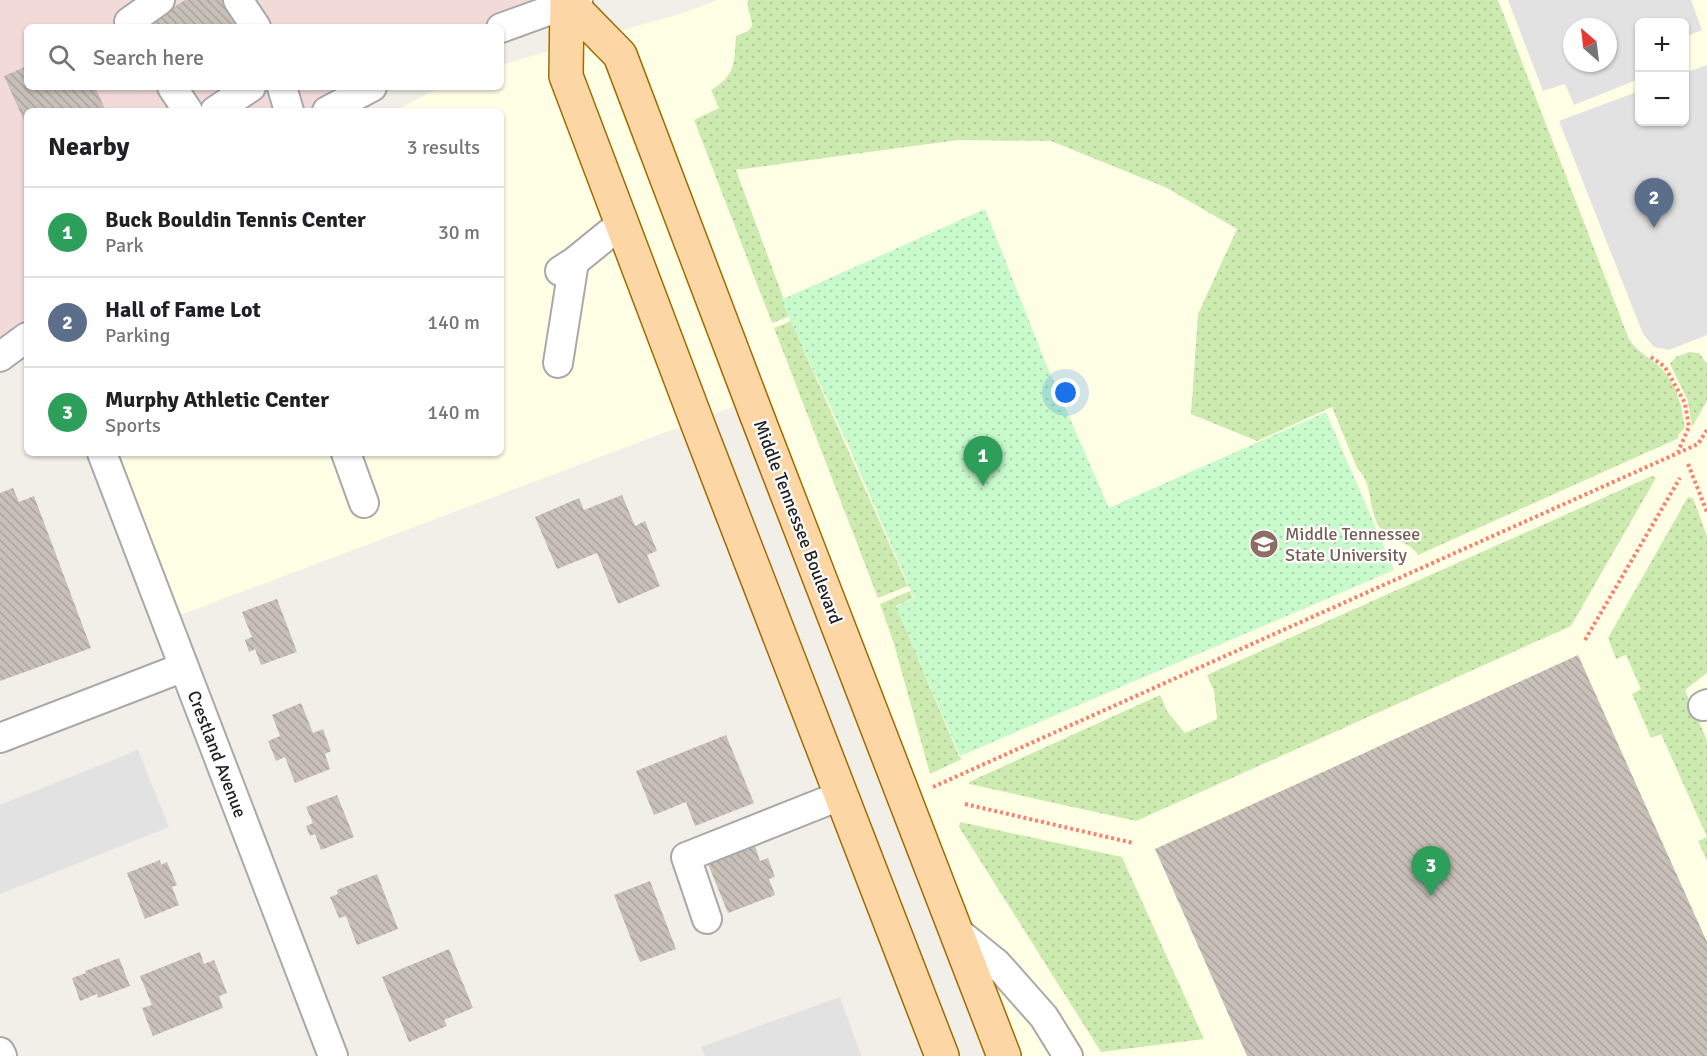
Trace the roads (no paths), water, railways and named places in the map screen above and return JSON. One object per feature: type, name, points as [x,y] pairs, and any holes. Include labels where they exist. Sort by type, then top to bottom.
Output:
[{"type":"main road","points":[[571,1],[566,76],[704,441],[942,1056]]},
{"type":"main road","name":"Middle Tennessee Boulevard","points":[[571,1],[620,55],[1003,1056]]},
{"type":"street","points":[[132,24],[160,0]]},
{"type":"street","points":[[238,0],[254,24]]},
{"type":"street","points":[[504,27],[571,1]]},
{"type":"street","points":[[174,90],[186,108]]},
{"type":"street","points":[[220,108],[247,90]]},
{"type":"street","points":[[283,90],[288,108]]},
{"type":"street","points":[[333,108],[366,90]]},
{"type":"street","points":[[558,363],[563,269],[622,223]]},
{"type":"street","points":[[0,357],[24,339]]},
{"type":"street","name":"Crestland Avenue","points":[[103,456],[333,1056]]},
{"type":"street","points":[[347,456],[364,503]]},
{"type":"street","points":[[0,738],[184,668]]},
{"type":"street","points":[[707,919],[686,857],[842,795]]},
{"type":"street","points":[[955,930],[1005,973],[1044,1017],[1068,1056]]},
{"type":"place","name":"Hall of Fame Lot","points":[[1654,228]]},
{"type":"place","name":"Buck Bouldin Tennis Center","points":[[983,486]]},
{"type":"place","name":"Middle Tennessee State University","points":[[1264,544]]},
{"type":"place","name":"Murphy Athletic Center","points":[[1431,896]]}]
